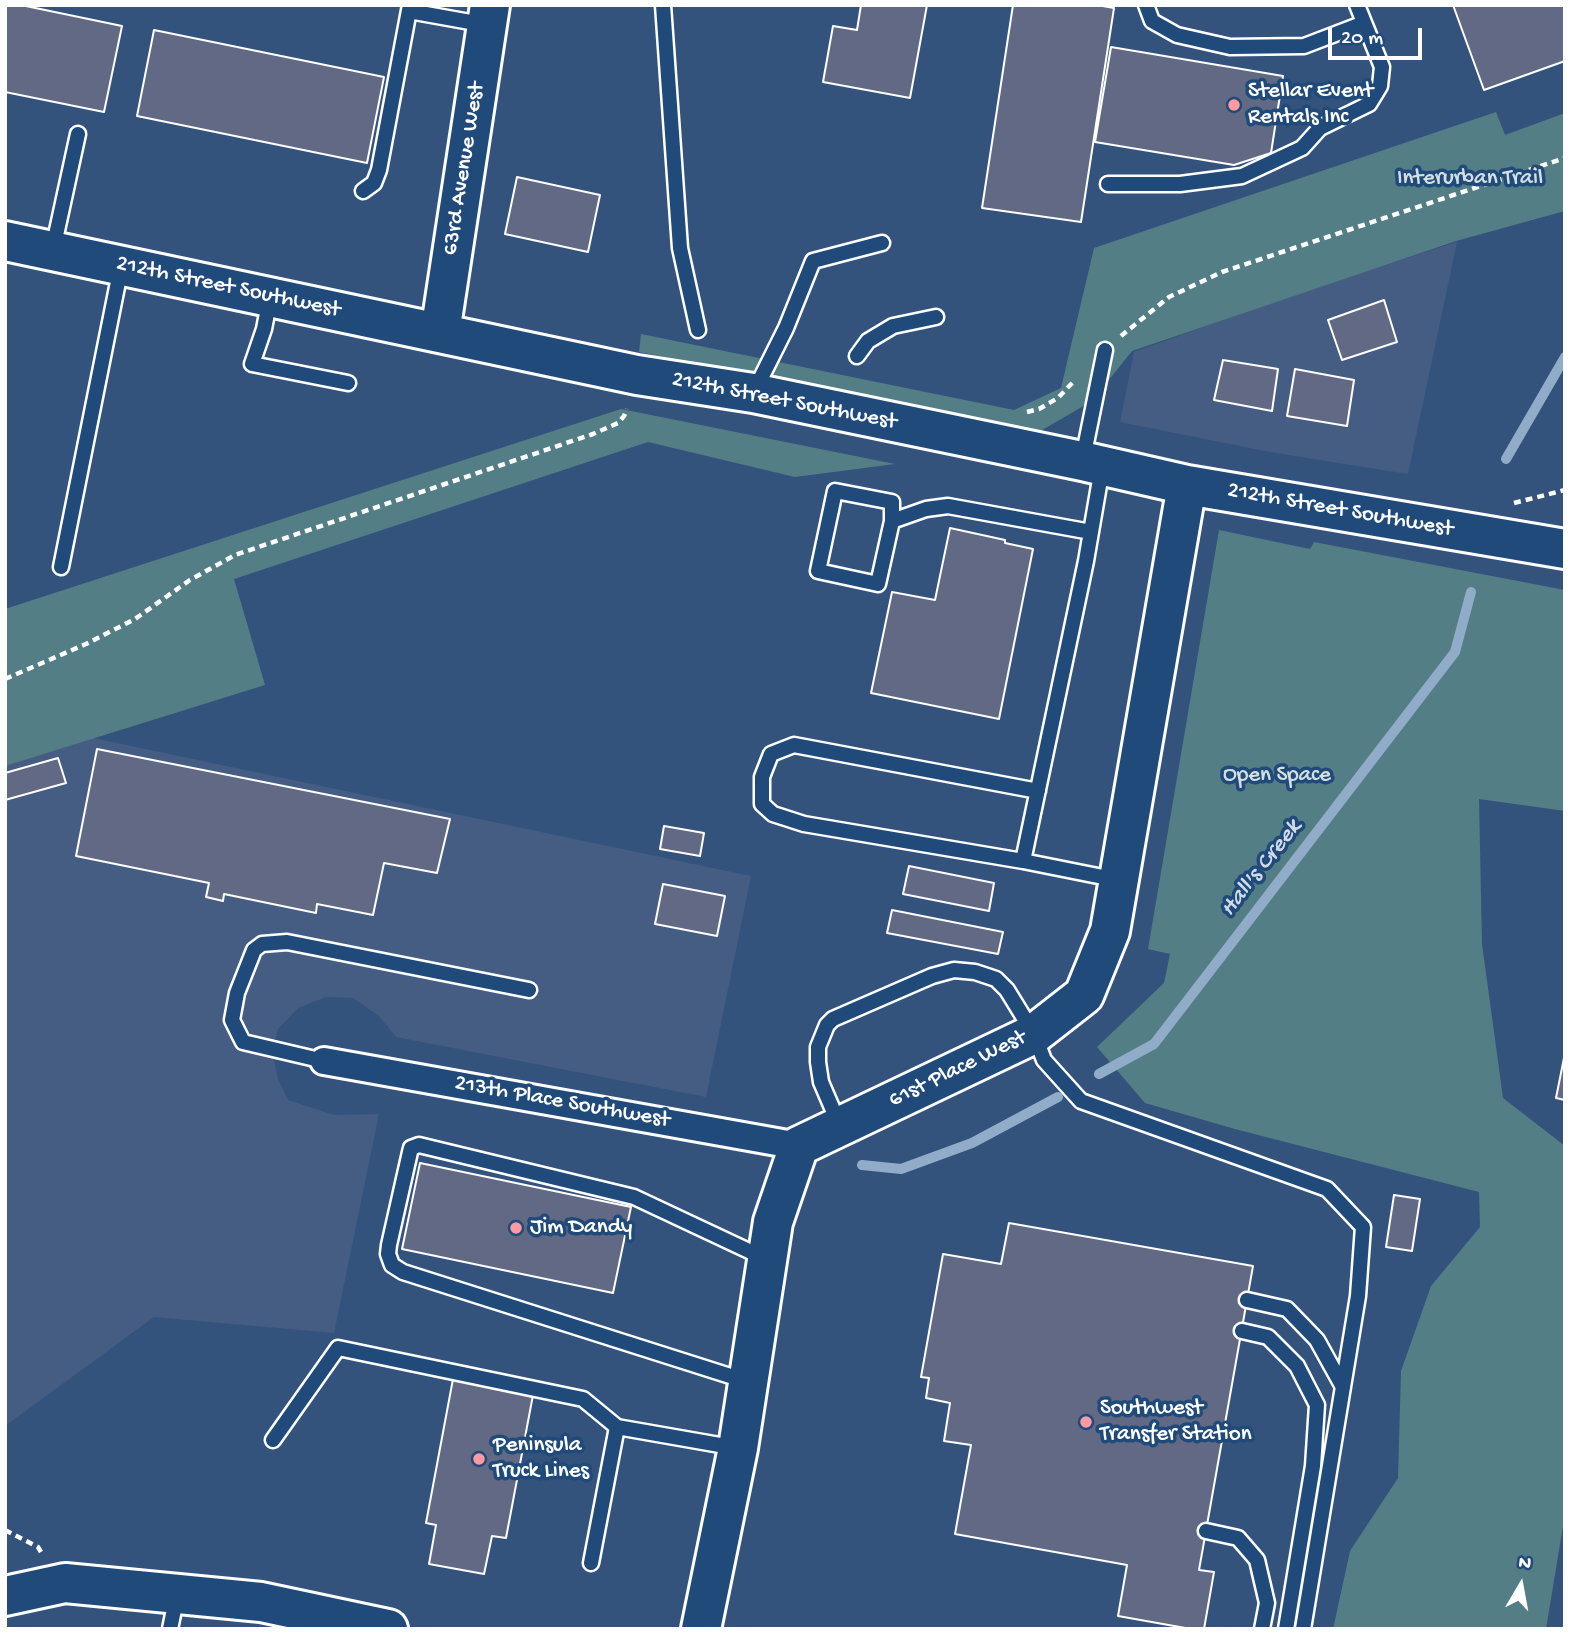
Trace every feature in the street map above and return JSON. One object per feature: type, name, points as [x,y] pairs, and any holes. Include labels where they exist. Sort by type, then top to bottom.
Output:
[{"type":"street","name":"63rd Avenue West","points":[[440,333],[488,15]]},
{"type":"street","name":"212th Street Southwest","points":[[5,241],[637,374],[753,393],[1188,485],[1565,549]]},
{"type":"street","name":"61st Place West","points":[[799,1146],[1034,1034],[1084,995],[1110,931],[1188,485]]},
{"type":"street","name":"213th Place Southwest","points":[[324,1061],[799,1146]]},
{"type":"street","points":[[701,1629],[738,1448],[774,1222],[799,1146]]},
{"type":"street","points":[[5,1596],[65,1583],[173,1611],[261,1602],[388,1629]]},
{"type":"lane","points":[[663,5],[680,248],[698,330]]},
{"type":"lane","points":[[1146,5],[1152,21],[1177,35],[1230,47],[1304,46],[1364,23]]},
{"type":"lane","points":[[1108,184],[1180,184],[1242,176],[1302,148],[1320,128],[1368,104],[1380,86],[1382,67],[1357,5]]},
{"type":"lane","points":[[363,191],[374,183],[379,170],[410,8],[488,15]]},
{"type":"lane","points":[[53,251],[78,134]]},
{"type":"lane","points":[[753,393],[786,328],[813,261],[882,243]]},
{"type":"lane","points":[[61,567],[121,265]]},
{"type":"lane","points":[[270,296],[264,328],[252,365],[348,383]]},
{"type":"lane","points":[[857,356],[868,341],[893,326],[936,317]]},
{"type":"lane","points":[[1023,861],[1091,532],[1092,463],[1105,350]]},
{"type":"lane","points":[[835,491],[892,502],[892,521],[878,584],[818,571],[835,491]]},
{"type":"lane","points":[[892,521],[926,509],[948,506],[1091,532]]},
{"type":"lane","points":[[1038,791],[794,744],[771,754],[762,777],[762,804],[773,814],[804,824],[1119,880]]},
{"type":"lane","points":[[324,1061],[243,1042],[232,1020],[237,992],[254,950],[262,944],[287,942],[529,990]]},
{"type":"lane","points":[[840,1127],[821,1082],[818,1062],[818,1047],[827,1025],[932,976],[954,970],[975,972],[996,979],[1007,990],[1034,1034],[1044,1060],[1081,1101],[1327,1189],[1363,1227],[1358,1296],[1303,1629]]},
{"type":"lane","points":[[749,1382],[403,1272],[392,1265],[388,1254],[389,1245],[411,1148],[419,1145],[634,1197],[768,1259]]},
{"type":"lane","points":[[1247,1300],[1287,1309],[1317,1340],[1343,1387]]},
{"type":"lane","points":[[1241,1331],[1268,1337],[1297,1366],[1318,1405],[1312,1466],[1286,1629]]},
{"type":"lane","points":[[273,1440],[338,1348],[583,1399],[617,1427],[738,1448]]},
{"type":"lane","points":[[591,1563],[617,1427]]},
{"type":"lane","points":[[1206,1531],[1238,1538],[1257,1560],[1267,1603],[1262,1629]]},
{"type":"lane","points":[[1253,1629],[1267,1603]]},
{"type":"path","points":[[1105,350],[1136,321],[1169,297],[1222,272],[1565,158]]},
{"type":"path","points":[[5,679],[86,644],[135,619],[190,580],[235,555],[593,434],[618,423],[629,404]]},
{"type":"path","points":[[1513,503],[1565,490]]},
{"type":"shaded area","points":[[1457,242],[1408,474],[1270,452],[1120,422],[1134,352],[1300,292]]},
{"type":"shaded area","points":[[69,733],[751,876],[706,1097],[396,1037],[379,1016],[353,998],[326,997],[298,1008],[278,1029],[272,1050],[278,1079],[288,1100],[334,1115],[379,1114],[334,1333],[154,1317],[5,1426],[5,753]]},
{"type":"green space","name":"Interurban Trail","points":[[1496,112],[1505,135],[1565,113],[1565,211],[1456,241],[1132,351],[1092,401],[1037,433],[639,352],[641,334],[1014,410],[1061,388],[1094,248]]},
{"type":"green space","points":[[621,409],[895,464],[795,477],[648,442],[234,579],[265,685],[5,766],[5,609]]},
{"type":"green space","name":"Open Space","points":[[1219,530],[1310,549],[1314,542],[1565,590],[1565,811],[1479,799],[1482,944],[1503,1098],[1565,1146],[1565,1514],[1546,1629],[1333,1629],[1350,1551],[1398,1478],[1401,1371],[1431,1286],[1480,1227],[1479,1192],[1145,1103],[1097,1047],[1164,983],[1170,954],[1148,949]]},
{"type":"building","points":[[5,5],[21,5],[122,26],[104,112],[5,92]]},
{"type":"building","points":[[861,5],[927,5],[910,98],[823,82],[833,26],[857,30]]},
{"type":"building","points":[[1013,5],[1097,5],[1114,8],[1081,222],[982,208]]},
{"type":"building","points":[[1453,5],[1565,5],[1565,61],[1484,90]]},
{"type":"building","points":[[154,30],[384,77],[367,163],[137,116]]},
{"type":"building","points":[[1111,47],[1283,76],[1271,153],[1234,165],[1095,142]]},
{"type":"building","points":[[517,177],[600,195],[588,252],[505,234]]},
{"type":"building","points":[[1384,300],[1397,342],[1342,360],[1328,320]]},
{"type":"building","points":[[1223,360],[1278,369],[1272,411],[1214,400]]},
{"type":"building","points":[[1295,369],[1354,380],[1347,426],[1287,416]]},
{"type":"building","points":[[950,528],[1033,549],[999,719],[871,693],[892,592],[935,600]]},
{"type":"building","points":[[97,749],[450,819],[437,873],[384,863],[373,915],[317,904],[316,913],[224,894],[223,901],[206,897],[209,883],[76,856]]},
{"type":"building","points":[[58,758],[66,783],[5,800],[5,773]]},
{"type":"building","points":[[664,826],[704,833],[700,856],[660,849]]},
{"type":"building","points":[[909,866],[994,883],[989,911],[903,894]]},
{"type":"building","points":[[663,884],[725,896],[717,936],[655,924]]},
{"type":"building","points":[[892,910],[1003,932],[998,954],[887,933]]},
{"type":"building","points":[[1565,1058],[1565,1100],[1556,1098]]},
{"type":"building","name":"Jim Dandy","points":[[420,1163],[631,1207],[613,1293],[402,1249]]},
{"type":"building","points":[[1394,1195],[1420,1199],[1412,1251],[1386,1247]]},
{"type":"building","name":"Southwest Transfer Station","points":[[1009,1223],[1253,1266],[1199,1570],[1214,1572],[1204,1629],[1118,1616],[1127,1565],[955,1534],[971,1445],[944,1441],[950,1403],[926,1398],[929,1378],[921,1377],[943,1254],[1001,1264]]},
{"type":"building","name":"Peninsula Truck Lines","points":[[453,1379],[533,1395],[506,1538],[492,1536],[484,1574],[429,1564],[436,1525],[426,1523]]},
{"type":"waterway","name":"Hall's Creek","points":[[1506,459],[1565,357]]},
{"type":"waterway","name":"Hall's Creek","points":[[1099,1074],[1154,1044],[1455,652],[1471,592]]},
{"type":"waterway","name":"Hall's Creek","points":[[862,1165],[901,1169],[972,1143],[1058,1097]]},
{"type":"place","name":"Stellar Event Rentals Inc","points":[[1234,105]]},
{"type":"place","name":"Jim Dandy","points":[[516,1228]]},
{"type":"place","name":"Southwest Transfer Station","points":[[1086,1422]]},
{"type":"place","name":"Peninsula Truck Lines","points":[[479,1459]]}]
